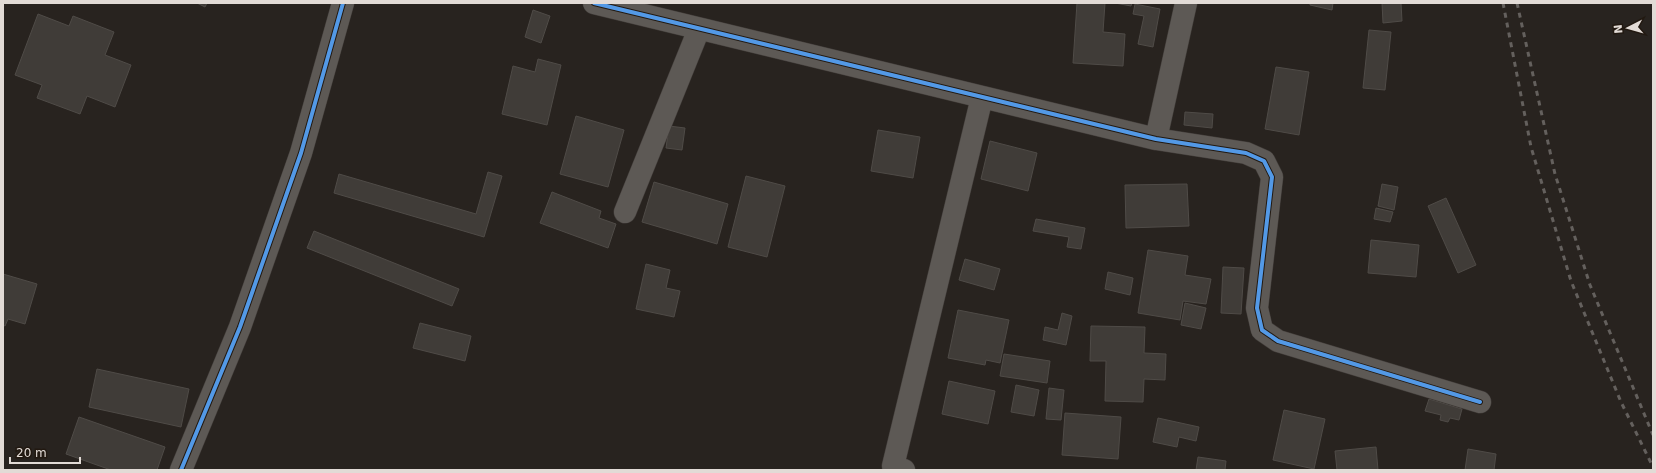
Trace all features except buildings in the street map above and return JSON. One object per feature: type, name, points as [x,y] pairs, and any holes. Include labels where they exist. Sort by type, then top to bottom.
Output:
[{"type":"street","points":[[181,470],[240,327],[301,153],[343,3]]},
{"type":"street","points":[[598,3],[1156,139],[1246,153],[1264,161],[1272,178],[1257,308],[1262,330],[1278,341],[1480,402]]},
{"type":"street","points":[[1156,139],[1186,3]]},
{"type":"street","points":[[625,212],[700,29]]},
{"type":"street","points":[[904,470],[893,466],[982,97]]},
{"type":"railway","points":[[1503,3],[1531,147],[1571,281],[1621,402],[1653,467]]},
{"type":"railway","points":[[1517,3],[1555,174],[1590,285],[1653,435]]},
{"type":"cycle path","points":[[181,470],[240,327],[301,153],[343,3]]},
{"type":"cycle path","points":[[594,3],[1156,139],[1246,153],[1264,161],[1272,177],[1257,308],[1262,330],[1278,341],[1480,402]]}]
